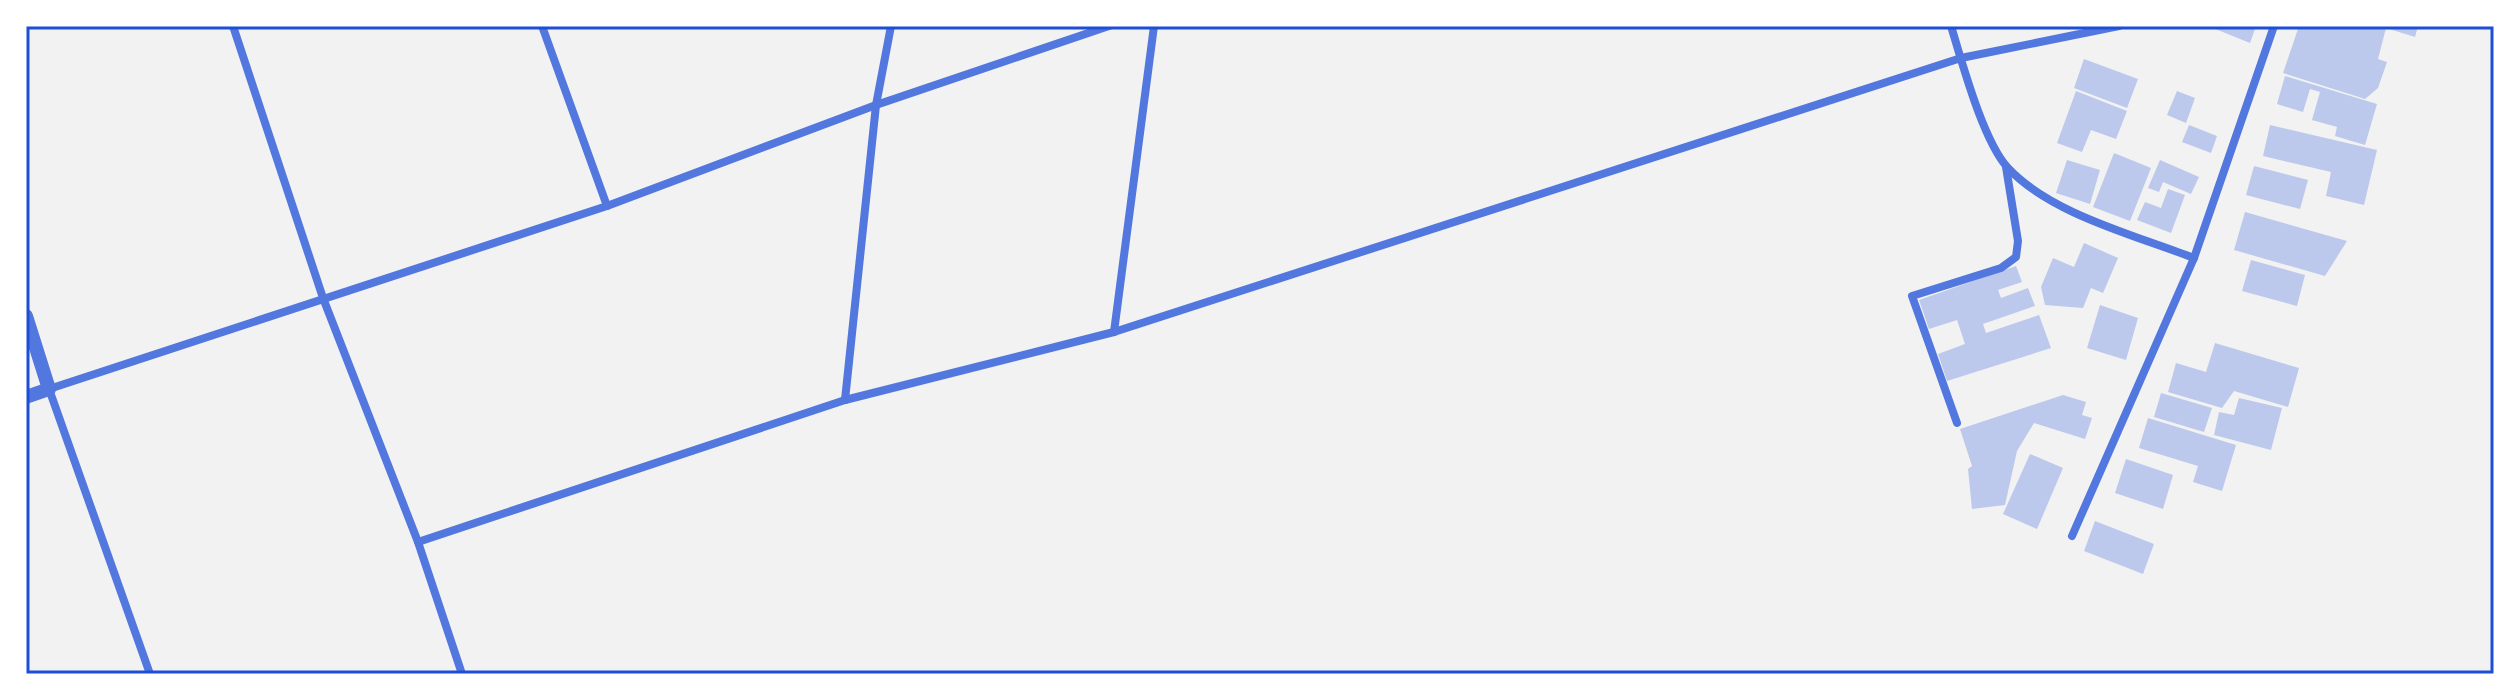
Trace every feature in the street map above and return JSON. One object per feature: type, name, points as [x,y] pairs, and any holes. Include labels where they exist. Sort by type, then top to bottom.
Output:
[{"type":"street","points":[[233,26],[323,298],[418,542],[462,674]]},
{"type":"street","points":[[542,26],[607,206]]},
{"type":"street","points":[[845,400],[876,105],[891,26]]},
{"type":"street","points":[[26,397],[607,206],[876,105],[1109,26]]},
{"type":"street","points":[[1114,332],[1154,26]]},
{"type":"street","points":[[1951,26],[1982,119],[2006,166],[2018,241],[2016,257],[2001,268],[1912,296],[1957,423]]},
{"type":"street","points":[[418,542],[845,400],[1114,332],[1961,58],[2119,26]]},
{"type":"street","points":[[2072,536],[2194,258],[2274,26]]},
{"type":"street","points":[[2006,166],[2041,197],[2194,258]]},
{"type":"street","points":[[26,316],[150,674]]},
{"type":"building","points":[[2208,26],[2256,26],[2250,43]]},
{"type":"building","points":[[2299,26],[2418,26],[2415,37],[2386,28],[2378,59],[2387,62],[2378,88],[2365,99],[2283,73]]},
{"type":"building","points":[[2084,59],[2138,79],[2127,108],[2074,88]]},
{"type":"building","points":[[2285,76],[2377,104],[2365,145],[2335,136],[2337,127],[2312,120],[2320,92],[2310,89],[2303,112],[2277,104]]},
{"type":"building","points":[[2076,91],[2127,111],[2116,139],[2091,130],[2082,152],[2057,143]]},
{"type":"building","points":[[2177,91],[2195,98],[2186,123],[2167,115]]},
{"type":"building","points":[[2189,125],[2217,136],[2211,153],[2182,142]]},
{"type":"building","points":[[2270,125],[2377,150],[2364,205],[2326,196],[2331,172],[2263,156]]},
{"type":"building","points":[[2114,153],[2151,168],[2130,221],[2093,207]]},
{"type":"building","points":[[2067,160],[2100,170],[2090,204],[2056,193]]},
{"type":"building","points":[[2160,160],[2199,177],[2191,194],[2163,182],[2159,192],[2148,188]]},
{"type":"building","points":[[2254,166],[2308,180],[2300,209],[2246,195]]},
{"type":"building","points":[[2168,189],[2185,195],[2171,233],[2137,220],[2145,202],[2161,208]]},
{"type":"building","points":[[2245,212],[2347,241],[2325,276],[2234,250]]},
{"type":"building","points":[[2084,243],[2118,258],[2103,293],[2091,288],[2083,308],[2045,305],[2041,287],[2053,258],[2074,267]]},
{"type":"building","points":[[2251,260],[2305,275],[2297,306],[2242,291]]},
{"type":"building","points":[[2016,266],[2022,282],[1998,290],[2001,298],[2028,288],[2035,306],[1983,324],[1986,333],[2039,315],[2051,348],[1947,381],[1938,354],[1965,344],[1957,320],[1929,329],[1919,300]]},
{"type":"building","points":[[2100,305],[2138,318],[2126,360],[2087,348]]},
{"type":"building","points":[[2215,343],[2299,368],[2288,407],[2234,391],[2222,408],[2168,392],[2176,363],[2206,372]]},
{"type":"building","points":[[2161,393],[2212,408],[2204,432],[2154,417]]},
{"type":"building","points":[[2063,395],[2086,402],[2082,415],[2092,418],[2085,439],[2034,423],[2017,451],[2005,505],[1972,509],[1968,469],[1972,466],[1960,429]]},
{"type":"building","points":[[2239,398],[2282,408],[2271,450],[2214,435],[2219,412],[2234,415]]},
{"type":"building","points":[[2148,418],[2236,445],[2222,491],[2193,482],[2198,466],[2139,448]]},
{"type":"building","points":[[2030,454],[2063,468],[2037,529],[2003,514]]},
{"type":"building","points":[[2126,459],[2173,475],[2163,509],[2115,493]]},
{"type":"building","points":[[2095,521],[2154,544],[2143,574],[2084,551]]}]
